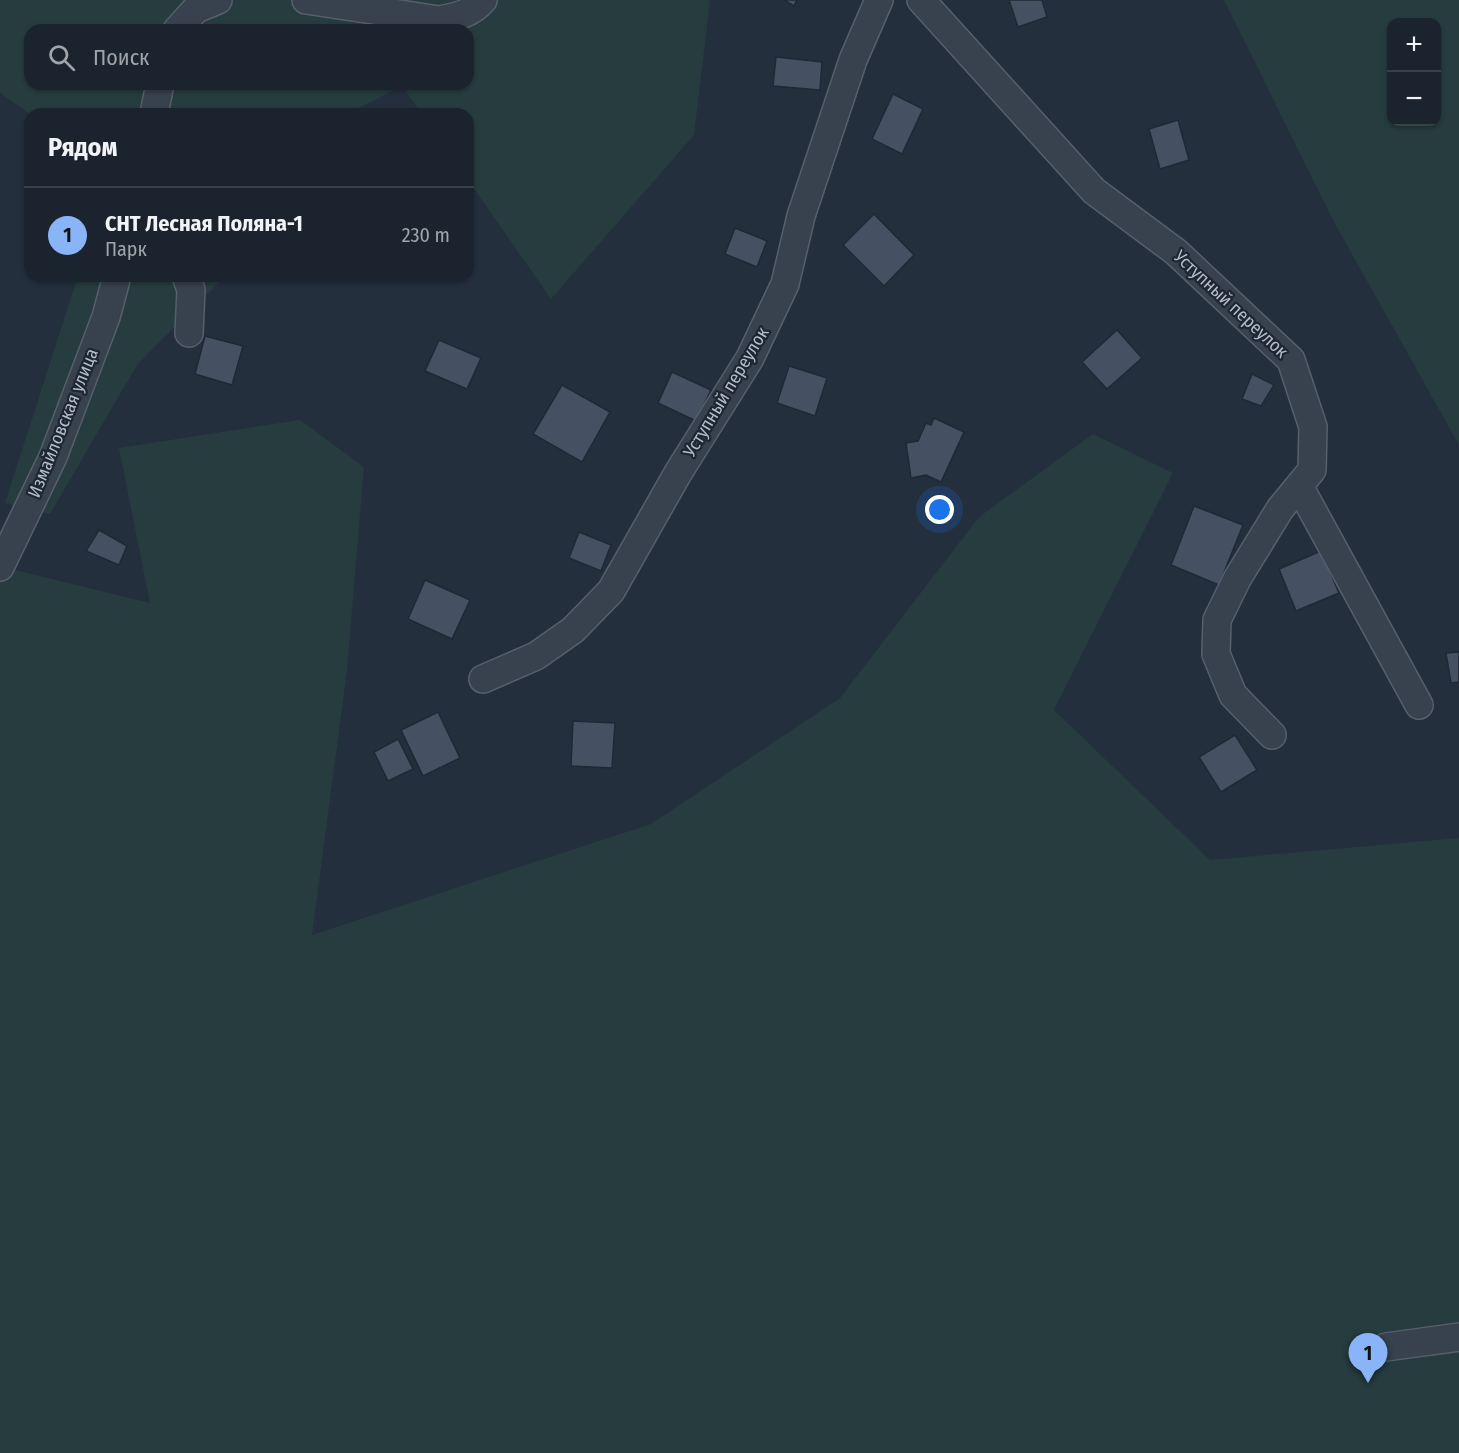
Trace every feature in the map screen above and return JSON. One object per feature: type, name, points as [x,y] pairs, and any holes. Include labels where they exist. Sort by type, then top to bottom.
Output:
[{"type":"street","points":[[182,24],[196,9],[218,0]]},
{"type":"street","points":[[306,0],[439,20],[460,16],[477,7],[483,0]]},
{"type":"street","name":"Уступный переулок","points":[[483,679],[545,650],[573,630],[611,591],[678,473],[750,358],[785,284],[801,216],[853,60],[879,0]]},
{"type":"street","name":"Уступный переулок","points":[[931,2],[1094,190],[1176,252],[1291,360],[1313,427],[1312,470],[1280,509],[1238,579],[1217,620],[1216,654],[1233,695],[1272,735]]},
{"type":"street","points":[[155,108],[159,90]]},
{"type":"street","name":"Измайловская улица","points":[[0,567],[53,457],[106,317],[115,282]]},
{"type":"street","points":[[188,282],[190,290],[189,333]]},
{"type":"street","points":[[1299,486],[1419,705]]},
{"type":"street","points":[[1386,1347],[1459,1337]]},
{"type":"green space","points":[[0,0],[710,0],[694,135],[551,299],[474,189],[474,108],[418,108],[405,90],[474,90],[474,24],[24,24],[24,90],[394,90],[359,108],[24,110],[0,93]]},
{"type":"green space","points":[[1224,0],[1459,0],[1459,445],[1334,222]]},
{"type":"green space","points":[[76,282],[219,282],[137,365],[50,514],[5,503]]},
{"type":"green space","points":[[300,420],[364,467],[347,670],[312,935],[651,824],[840,698],[979,517],[1093,434],[1173,473],[1054,710],[1210,860],[1459,838],[1459,1453],[0,1453],[0,571],[11,569],[150,603],[119,448]]},
{"type":"building","points":[[784,0],[797,0],[794,6]]},
{"type":"building","points":[[1009,0],[1042,0],[1047,17],[1018,27]]},
{"type":"building","points":[[776,57],[822,62],[820,90],[773,86]]},
{"type":"building","points":[[893,94],[923,109],[902,154],[872,139]]},
{"type":"building","points":[[1178,120],[1189,160],[1160,169],[1149,129]]},
{"type":"building","points":[[874,214],[914,255],[884,286],[843,245]]},
{"type":"building","points":[[735,228],[767,241],[757,267],[725,254]]},
{"type":"building","points":[[1117,330],[1142,358],[1107,389],[1082,362]]},
{"type":"building","points":[[205,336],[243,346],[232,385],[195,374]]},
{"type":"building","points":[[439,340],[481,358],[467,389],[425,371]]},
{"type":"building","points":[[789,366],[827,378],[815,416],[777,403]]},
{"type":"building","points":[[672,372],[711,390],[696,421],[658,403]]},
{"type":"building","points":[[1252,374],[1274,385],[1261,406],[1242,399]]},
{"type":"building","points":[[562,385],[610,412],[582,462],[533,434]]},
{"type":"building","points":[[934,418],[964,432],[941,482],[926,475],[911,478],[906,443],[918,441],[926,423],[931,425]]},
{"type":"building","points":[[1194,506],[1243,525],[1219,585],[1171,565]]},
{"type":"building","points":[[99,530],[127,546],[119,565],[86,551]]},
{"type":"building","points":[[579,532],[611,545],[601,571],[569,558]]},
{"type":"building","points":[[1321,551],[1339,593],[1296,611],[1279,569]]},
{"type":"building","points":[[425,580],[470,600],[452,639],[408,619]]},
{"type":"building","points":[[1459,652],[1459,682],[1451,683],[1446,653]]},
{"type":"building","points":[[438,712],[460,758],[423,776],[401,730]]},
{"type":"building","points":[[573,721],[615,723],[612,768],[571,766]]},
{"type":"building","points":[[1235,735],[1257,770],[1221,792],[1199,757]]},
{"type":"building","points":[[398,739],[413,769],[388,781],[374,752]]},
{"type":"place","name":"СНТ Лесная Поляна-1","points":[[1368,1383]]}]
